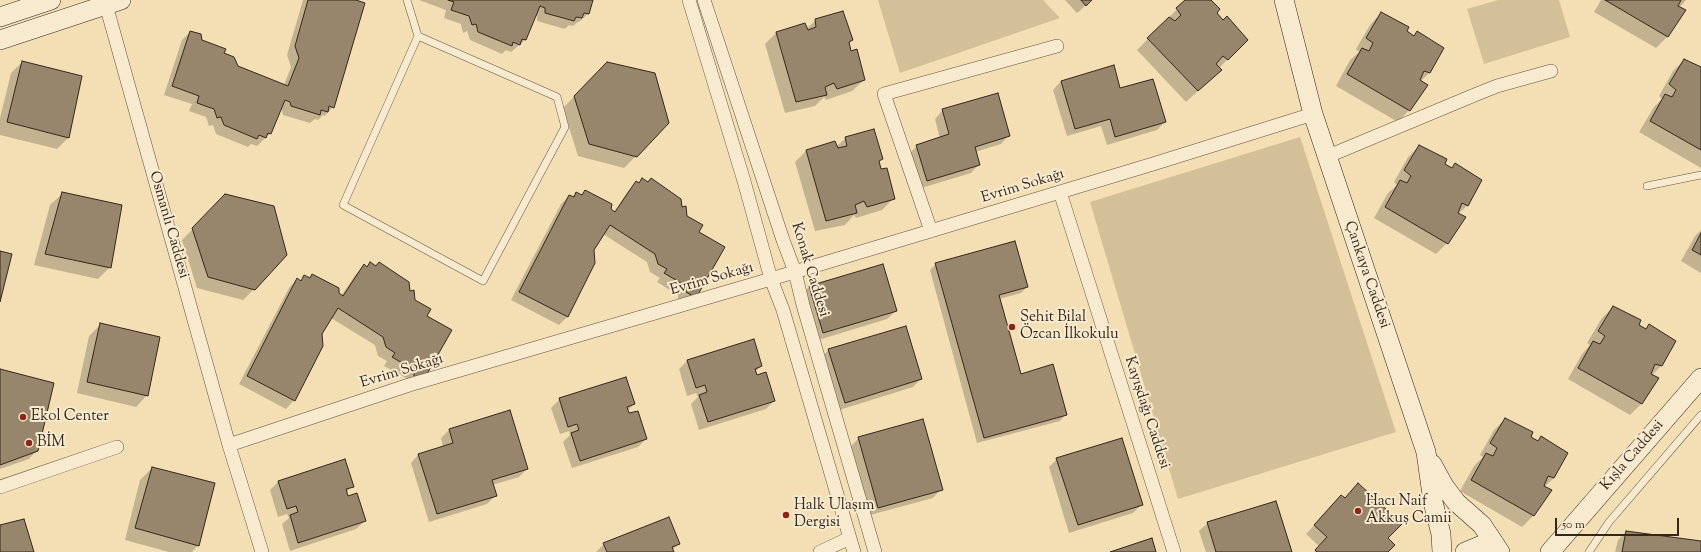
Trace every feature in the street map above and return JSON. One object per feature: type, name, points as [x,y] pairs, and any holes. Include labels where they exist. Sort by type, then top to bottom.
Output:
[{"type":"main road","points":[[0,17],[25,4],[51,0]]},
{"type":"main road","name":"Çankaya Caddesi","points":[[1284,0],[1313,114],[1326,157],[1426,452],[1433,502],[1441,534],[1442,552]]},
{"type":"main road","name":"Osmanlı Caddesi","points":[[0,40],[113,3]]},
{"type":"main road","name":"Kışla Caddesi","points":[[1550,552],[1701,378]]},
{"type":"main road","points":[[1426,452],[1444,486],[1456,502],[1482,525],[1499,551]]},
{"type":"main road","points":[[1465,552],[1482,544],[1499,551]]},
{"type":"street","points":[[689,0],[744,181],[771,279],[784,310],[854,552]]},
{"type":"street","name":"Konak Caddesi","points":[[704,0],[783,240],[795,272],[875,552]]},
{"type":"street","name":"Osmanlı Caddesi","points":[[113,3],[229,444]]},
{"type":"street","points":[[930,231],[884,94],[1057,46]]},
{"type":"street","points":[[1326,157],[1497,86],[1551,71]]},
{"type":"street","name":"Evrim Sokağı","points":[[229,444],[409,385],[795,272],[1313,114]]},
{"type":"street","name":"Kayışdağı Caddesi","points":[[1060,192],[1174,552]]},
{"type":"street","points":[[229,444],[262,552]]},
{"type":"street","points":[[0,488],[117,447]]},
{"type":"street","points":[[820,552],[850,538]]},
{"type":"lane","points":[[407,0],[418,36],[343,206],[483,281],[565,127],[557,97],[418,36]]},
{"type":"lane","points":[[1647,186],[1701,175]]},
{"type":"lane","points":[[1589,552],[1609,522],[1701,416]]},
{"type":"shaded area","points":[[878,0],[1043,0],[1060,18],[900,73]]},
{"type":"shaded area","points":[[1498,0],[1559,0],[1570,37],[1484,64],[1467,9]]},
{"type":"shaded area","points":[[1300,137],[1396,432],[1178,499],[1090,202]]},
{"type":"building","points":[[308,0],[356,0],[365,3],[334,108],[329,106],[328,112],[321,110],[320,115],[291,106],[290,102],[285,100],[271,134],[268,133],[266,138],[259,135],[257,139],[224,125],[221,117],[217,118],[214,109],[197,103],[199,96],[172,86],[190,31],[201,34],[202,40],[226,49],[224,53],[234,57],[238,66],[288,86],[299,58],[295,46]]},
{"type":"building","points":[[448,0],[593,0],[589,14],[584,13],[582,18],[576,17],[574,21],[545,13],[545,8],[540,6],[526,40],[522,39],[520,45],[513,42],[512,46],[478,32],[476,24],[472,25],[469,16],[451,10],[454,2]]},
{"type":"building","points":[[1081,0],[1092,0],[1086,6]]},
{"type":"building","points":[[1185,0],[1211,0],[1220,9],[1217,13],[1223,20],[1227,16],[1248,40],[1228,60],[1223,56],[1216,64],[1222,70],[1198,91],[1147,38],[1169,17],[1175,21],[1181,15],[1176,8]]},
{"type":"building","points":[[1605,0],[1681,0],[1678,6],[1686,10],[1668,37]]},
{"type":"building","points":[[843,11],[853,40],[849,42],[851,51],[857,49],[865,80],[837,89],[834,83],[825,87],[827,95],[796,102],[776,32],[805,23],[808,30],[816,27],[815,19]]},
{"type":"building","points":[[1381,12],[1409,27],[1407,31],[1414,36],[1417,31],[1444,48],[1430,73],[1424,71],[1420,80],[1428,85],[1410,111],[1347,74],[1362,48],[1369,51],[1373,43],[1366,38]]},
{"type":"building","points":[[1684,59],[1701,67],[1701,150],[1650,121],[1665,94],[1672,97],[1676,90],[1669,84]]},
{"type":"building","points":[[22,61],[82,76],[69,138],[7,122]]},
{"type":"building","points":[[607,62],[655,73],[669,123],[637,157],[589,144],[574,96]]},
{"type":"building","points":[[1114,65],[1120,88],[1153,79],[1166,122],[1115,137],[1110,119],[1075,129],[1061,81]]},
{"type":"building","points":[[998,93],[1010,136],[975,147],[980,165],[927,181],[916,145],[949,134],[942,109]]},
{"type":"building","points":[[874,129],[883,159],[879,161],[881,169],[887,168],[895,199],[867,207],[864,201],[855,205],[857,213],[826,221],[806,150],[835,141],[838,148],[847,146],[845,137]]},
{"type":"building","points":[[1419,145],[1447,159],[1445,164],[1452,168],[1455,163],[1482,180],[1468,206],[1462,203],[1458,213],[1466,217],[1448,244],[1385,207],[1400,180],[1407,183],[1411,176],[1404,170]]},
{"type":"building","points":[[642,178],[648,182],[651,178],[681,199],[682,207],[686,206],[687,216],[703,225],[699,232],[725,247],[696,298],[686,292],[686,286],[664,273],[667,269],[658,264],[655,254],[610,225],[594,250],[595,263],[568,317],[519,292],[569,195],[574,197],[576,192],[582,195],[585,190],[612,204],[611,209],[615,212],[636,181],[639,183]]},
{"type":"building","points":[[62,192],[122,205],[111,268],[45,254]]},
{"type":"building","points":[[225,194],[274,206],[287,255],[255,290],[208,277],[192,228]]},
{"type":"building","points":[[1701,233],[1701,255],[1692,250]]},
{"type":"building","points":[[1015,241],[1028,287],[999,295],[1021,374],[1053,364],[1067,415],[984,438],[935,263]]},
{"type":"building","points":[[0,251],[12,254],[0,302]]},
{"type":"building","points":[[370,262],[376,266],[379,262],[409,282],[410,291],[414,290],[415,300],[431,309],[427,316],[452,330],[423,381],[414,376],[414,370],[392,357],[395,353],[386,347],[383,337],[338,308],[322,334],[323,346],[295,401],[247,376],[297,278],[301,281],[304,275],[310,278],[312,274],[339,288],[339,293],[343,296],[364,264],[367,267]]},
{"type":"building","points":[[883,264],[897,311],[823,333],[809,286]]},
{"type":"building","points":[[1613,306],[1641,320],[1639,325],[1646,329],[1649,324],[1676,341],[1662,366],[1655,364],[1651,374],[1659,378],[1642,404],[1578,368],[1593,341],[1600,344],[1605,336],[1598,331]]},
{"type":"building","points":[[100,323],[160,337],[148,396],[87,382]]},
{"type":"building","points":[[906,326],[922,379],[845,403],[828,349]]},
{"type":"building","points":[[754,339],[762,366],[755,369],[757,375],[766,372],[775,401],[708,422],[699,395],[707,392],[705,385],[696,388],[687,360]]},
{"type":"building","name":"Ekol Center","points":[[0,369],[54,383],[38,451],[0,465]]},
{"type":"building","points":[[626,377],[635,404],[627,407],[629,413],[638,411],[647,439],[580,461],[571,433],[579,430],[577,424],[568,427],[559,398]]},
{"type":"building","points":[[510,410],[528,469],[492,480],[497,496],[437,514],[418,454],[453,443],[449,429]]},
{"type":"building","points":[[1505,418],[1533,432],[1531,437],[1538,441],[1541,436],[1568,453],[1554,478],[1548,476],[1544,486],[1552,490],[1534,516],[1471,480],[1486,453],[1493,456],[1497,448],[1490,443]]},
{"type":"building","points":[[923,419],[943,490],[878,508],[858,437]]},
{"type":"building","points":[[1122,438],[1143,505],[1078,525],[1056,458]]},
{"type":"building","points":[[345,459],[354,487],[346,489],[348,496],[357,493],[366,521],[298,543],[290,515],[298,512],[296,506],[287,509],[278,481]]},
{"type":"building","points":[[152,467],[215,483],[199,546],[135,528]]},
{"type":"building","name":"Hacı Naif Akkuş Camii","points":[[1358,483],[1402,524],[1388,538],[1395,545],[1388,552],[1317,552],[1315,550],[1327,537],[1314,525],[1341,495],[1345,498]]},
{"type":"building","points":[[1276,501],[1292,552],[1216,552],[1207,522]]},
{"type":"building","points":[[669,517],[680,544],[672,547],[674,552],[607,552],[603,543]]},
{"type":"building","points":[[24,519],[34,552],[0,552],[0,525]]},
{"type":"building","points":[[1626,531],[1701,541],[1701,552],[1622,552]]},
{"type":"building","points":[[1152,538],[1156,552],[1110,552]]},
{"type":"place","name":"Şehit Bilal Özcan İlkokulu","points":[[1012,327]]},
{"type":"place","name":"Ekol Center","points":[[23,417]]},
{"type":"place","name":"BİM","points":[[29,443]]},
{"type":"place","name":"Hacı Naif Akkuş Camii","points":[[1358,511]]},
{"type":"place","name":"Halk Ulaşım Dergisi","points":[[786,515]]}]
